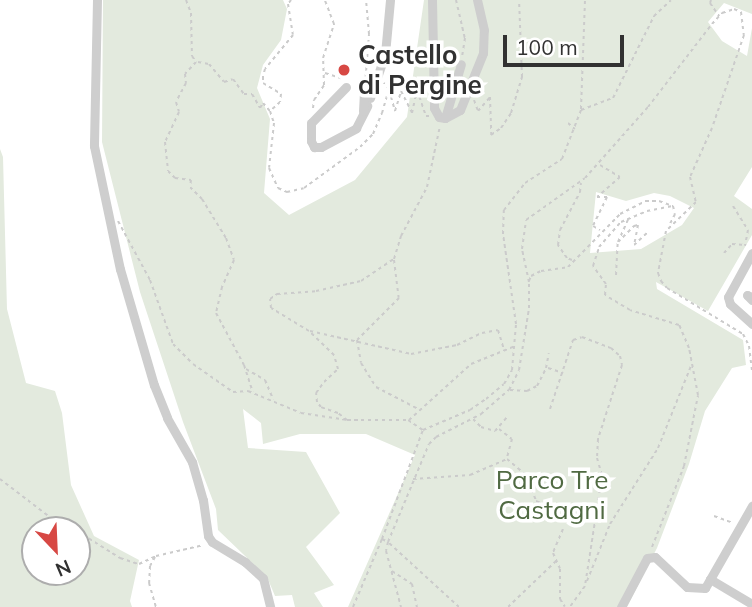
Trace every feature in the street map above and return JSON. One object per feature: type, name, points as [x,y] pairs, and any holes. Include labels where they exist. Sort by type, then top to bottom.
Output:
[{"type":"street","points":[[97,0],[94,146],[120,270],[154,384],[167,418],[192,462],[212,542],[246,562],[263,578],[270,607]]},
{"type":"street","points":[[346,87],[311,123],[311,144],[318,148],[346,135],[362,120],[367,99],[385,54],[390,0]]},
{"type":"street","points":[[432,0],[434,108],[441,117]]},
{"type":"street","points":[[441,117],[460,110],[483,53],[485,30],[477,0]]},
{"type":"street","points":[[441,117],[461,64]]},
{"type":"street","points":[[752,254],[728,297],[730,304],[752,324]]},
{"type":"street","points":[[621,607],[647,558],[655,557],[687,587],[705,587],[752,506]]},
{"type":"street","points":[[710,579],[752,604]]},
{"type":"path","points":[[186,0],[191,13],[192,56],[197,62],[209,64],[224,82],[233,79],[244,94],[252,94],[261,108],[263,103],[270,111]]},
{"type":"path","points":[[311,123],[314,100],[324,85],[323,58],[334,24],[325,0]]},
{"type":"path","points":[[366,0],[369,34],[367,99]]},
{"type":"path","points":[[456,0],[465,38],[461,64]]},
{"type":"path","points":[[460,110],[473,93],[478,111],[490,97],[491,135],[501,128],[511,113],[522,77],[520,0]]},
{"type":"path","points":[[353,607],[423,430],[470,410],[504,384],[512,370],[516,346],[503,234],[504,210],[525,183],[562,159],[575,130],[581,110],[585,0]]},
{"type":"path","points":[[581,110],[613,98],[654,16],[671,0]]},
{"type":"path","points":[[711,0],[710,3],[719,16]]},
{"type":"path","points":[[529,282],[522,249],[526,220],[581,181],[598,164],[719,16],[734,9],[741,12],[745,24],[740,52],[690,177],[696,202],[668,229]]},
{"type":"path","points":[[197,62],[185,74],[186,83],[176,102],[179,112],[165,142],[168,171],[175,178],[191,180],[190,187],[206,205],[226,238],[234,260],[222,287],[216,313],[245,369],[253,392]]},
{"type":"path","points":[[321,81],[323,76]]},
{"type":"path","points":[[357,340],[399,298],[394,259],[401,236],[427,187],[441,117],[426,116],[416,90],[412,113],[401,91],[395,111],[389,89]]},
{"type":"path","points":[[568,123],[575,130]]},
{"type":"path","points":[[598,164],[621,177],[597,197],[607,197],[593,226],[601,230]]},
{"type":"path","points":[[573,261],[567,258],[558,245],[562,222],[580,192],[581,181]]},
{"type":"path","points":[[401,607],[386,551],[412,479],[420,460],[436,437],[472,419],[509,390],[519,370],[531,276],[565,268],[620,214],[645,201],[659,201],[673,206]]},
{"type":"path","points":[[673,206],[674,214],[658,273],[661,281],[667,288],[743,334],[749,346],[752,371]]},
{"type":"path","points":[[647,558],[684,466],[698,395],[685,334],[679,325],[630,310],[605,295],[606,284],[593,266],[593,259],[612,228],[630,216],[673,206]]},
{"type":"path","points":[[733,206],[748,230],[745,246]]},
{"type":"path","points":[[106,207],[121,225],[150,280],[173,344],[193,364],[233,392],[253,392],[313,416],[347,420],[408,420],[423,430]]},
{"type":"path","points":[[616,275],[618,242],[630,216]]},
{"type":"path","points":[[618,242],[634,226],[638,225],[634,245],[646,233]]},
{"type":"path","points":[[724,253],[732,244],[745,246],[752,254]]},
{"type":"path","points":[[321,407],[316,393],[338,369],[334,355],[309,331],[271,308],[270,299],[277,294],[316,291],[361,281],[394,259]]},
{"type":"path","points":[[508,305],[513,308]]},
{"type":"path","points":[[309,331],[411,354],[457,345],[482,332],[498,330],[504,350]]},
{"type":"path","points":[[550,409],[573,340],[582,337],[611,348],[622,361],[598,439],[597,458],[602,476],[585,586]]},
{"type":"path","points":[[357,340],[361,363],[376,387],[420,410]]},
{"type":"path","points":[[408,420],[471,364],[516,346]]},
{"type":"path","points":[[509,390],[527,391],[537,386],[546,368],[548,353]]},
{"type":"path","points":[[570,607],[585,586],[610,524],[658,448],[692,365]]},
{"type":"path","points":[[546,368],[564,373]]},
{"type":"path","points":[[245,369],[265,380],[273,400]]},
{"type":"path","points":[[313,416],[321,407]]},
{"type":"path","points":[[321,407],[338,413],[347,420]]},
{"type":"path","points":[[499,429],[507,417]]},
{"type":"path","points":[[472,419],[481,427],[499,429],[512,439],[507,458]]},
{"type":"path","points":[[412,479],[470,475],[507,458]]},
{"type":"path","points":[[507,458],[527,476],[536,501],[548,506],[550,500]]},
{"type":"path","points":[[0,479],[48,516]]},
{"type":"path","points":[[714,516],[740,526]]},
{"type":"path","points":[[563,529],[553,553],[560,569],[560,599],[565,607]]},
{"type":"path","points":[[382,539],[459,607]]},
{"type":"path","points":[[91,540],[120,558],[139,564],[156,556],[212,542]]},
{"type":"path","points":[[156,556],[150,566],[149,583],[156,607]]},
{"type":"path","points":[[508,607],[557,560]]},
{"type":"path","points":[[391,570],[400,573],[412,584],[417,607]]},
{"type":"green space","name":"Parco Tre Castagni","points":[[103,0],[283,0],[287,9],[281,40],[263,65],[257,88],[270,119],[264,193],[289,215],[355,180],[407,117],[424,0],[752,0],[752,14],[724,3],[708,22],[722,41],[747,56],[752,28],[752,167],[734,196],[752,209],[752,235],[708,311],[656,282],[657,289],[743,340],[746,365],[732,368],[705,411],[689,464],[657,548],[627,607],[348,607],[415,455],[366,434],[300,434],[263,444],[261,423],[243,409],[248,448],[306,452],[340,513],[306,547],[334,585],[314,593],[323,607],[295,607],[292,595],[275,596],[267,577],[218,530],[216,509],[183,422],[140,292],[102,142]],"holes":[[[596,192],[626,201],[654,193],[670,196],[694,208],[682,225],[641,249],[590,253]]]},
{"type":"green space","points":[[0,149],[3,157],[7,309],[26,383],[55,391],[62,413],[71,485],[85,516],[21,516],[21,586],[91,586],[91,529],[94,536],[139,560],[130,601],[132,607],[0,607]]},
{"type":"place","name":"Castello di Pergine","points":[[344,70]]}]
